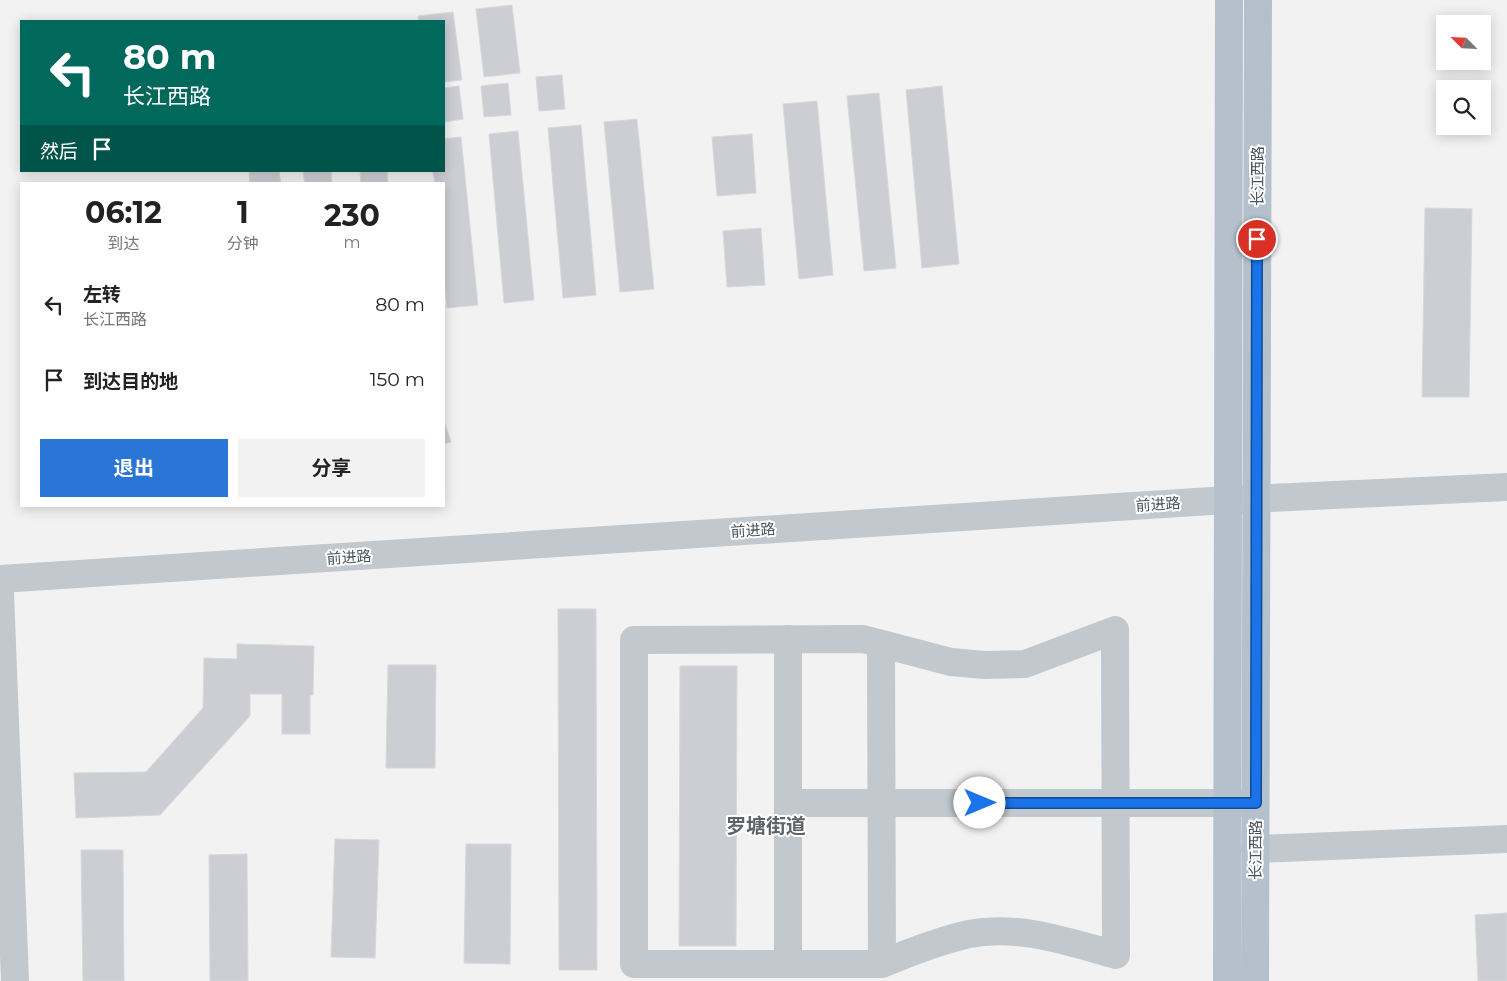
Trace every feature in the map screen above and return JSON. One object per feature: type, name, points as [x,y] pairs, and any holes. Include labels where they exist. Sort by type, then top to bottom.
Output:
[{"type":"main road","name":"长江西路","points":[[1227,981],[1229,0]]},
{"type":"main road","name":"长江西路","points":[[1255,981],[1258,0]]},
{"type":"street","name":"前进路","points":[[0,579],[1256,498],[1507,487]]},
{"type":"street","points":[[0,592],[15,981]]},
{"type":"street","points":[[1115,630],[1116,955],[1052,937],[1007,932],[970,934],[909,953],[882,964],[634,964],[634,640],[788,639],[863,639],[951,662],[984,665],[1025,664],[1115,630]]},
{"type":"street","points":[[788,639],[788,964]]},
{"type":"street","points":[[881,645],[882,964]]},
{"type":"street","points":[[788,803],[1256,803]]},
{"type":"street","points":[[1255,849],[1507,839]]},
{"type":"building","points":[[512,5],[520,73],[484,77],[476,9]]},
{"type":"building","points":[[453,12],[462,80],[445,82],[445,20],[419,20],[418,16]]},
{"type":"building","points":[[562,75],[565,109],[539,111],[536,77]]},
{"type":"building","points":[[508,83],[511,115],[484,117],[481,86]]},
{"type":"building","points":[[459,86],[463,119],[445,122],[445,88]]},
{"type":"building","points":[[942,86],[959,264],[922,268],[906,90]]},
{"type":"building","points":[[879,93],[896,268],[864,271],[847,96]]},
{"type":"building","points":[[817,101],[833,275],[799,279],[783,104]]},
{"type":"building","points":[[637,119],[654,289],[620,292],[604,122]]},
{"type":"building","points":[[581,125],[596,295],[563,298],[548,128]]},
{"type":"building","points":[[518,131],[534,300],[504,303],[489,134]]},
{"type":"building","points":[[752,134],[756,193],[717,196],[712,137]]},
{"type":"building","points":[[461,137],[478,305],[447,308],[445,285],[445,182],[435,182],[433,172],[445,172],[445,139]]},
{"type":"building","points":[[249,172],[279,172],[281,182],[250,182]]},
{"type":"building","points":[[303,172],[331,172],[332,182],[305,182]]},
{"type":"building","points":[[360,172],[387,172],[388,182],[361,182]]},
{"type":"building","points":[[1425,208],[1472,209],[1469,397],[1422,397]]},
{"type":"building","points":[[761,228],[765,285],[727,287],[723,231]]},
{"type":"building","points":[[445,424],[451,442],[445,444]]},
{"type":"building","points":[[558,609],[596,609],[597,970],[559,970]]},
{"type":"building","points":[[237,644],[314,646],[313,695],[310,695],[310,734],[282,734],[282,694],[250,694],[250,716],[160,815],[76,818],[74,773],[146,772],[203,708],[204,658],[237,659]]},
{"type":"building","points":[[388,665],[436,665],[435,768],[386,768]]},
{"type":"building","points":[[680,666],[737,666],[736,946],[679,946]]},
{"type":"building","points":[[335,839],[379,840],[375,958],[331,957]]},
{"type":"building","points":[[466,844],[511,844],[510,964],[464,963]]},
{"type":"building","points":[[81,850],[123,850],[124,981],[83,981]]},
{"type":"building","points":[[247,854],[248,981],[210,981],[209,855]]},
{"type":"building","points":[[1507,913],[1507,981],[1478,981],[1475,915]]},
{"type":"district","name":"罗塘街道","points":[[766,826]]},
{"type":"route","points":[[980,803],[1256,803],[1257,239]]}]
